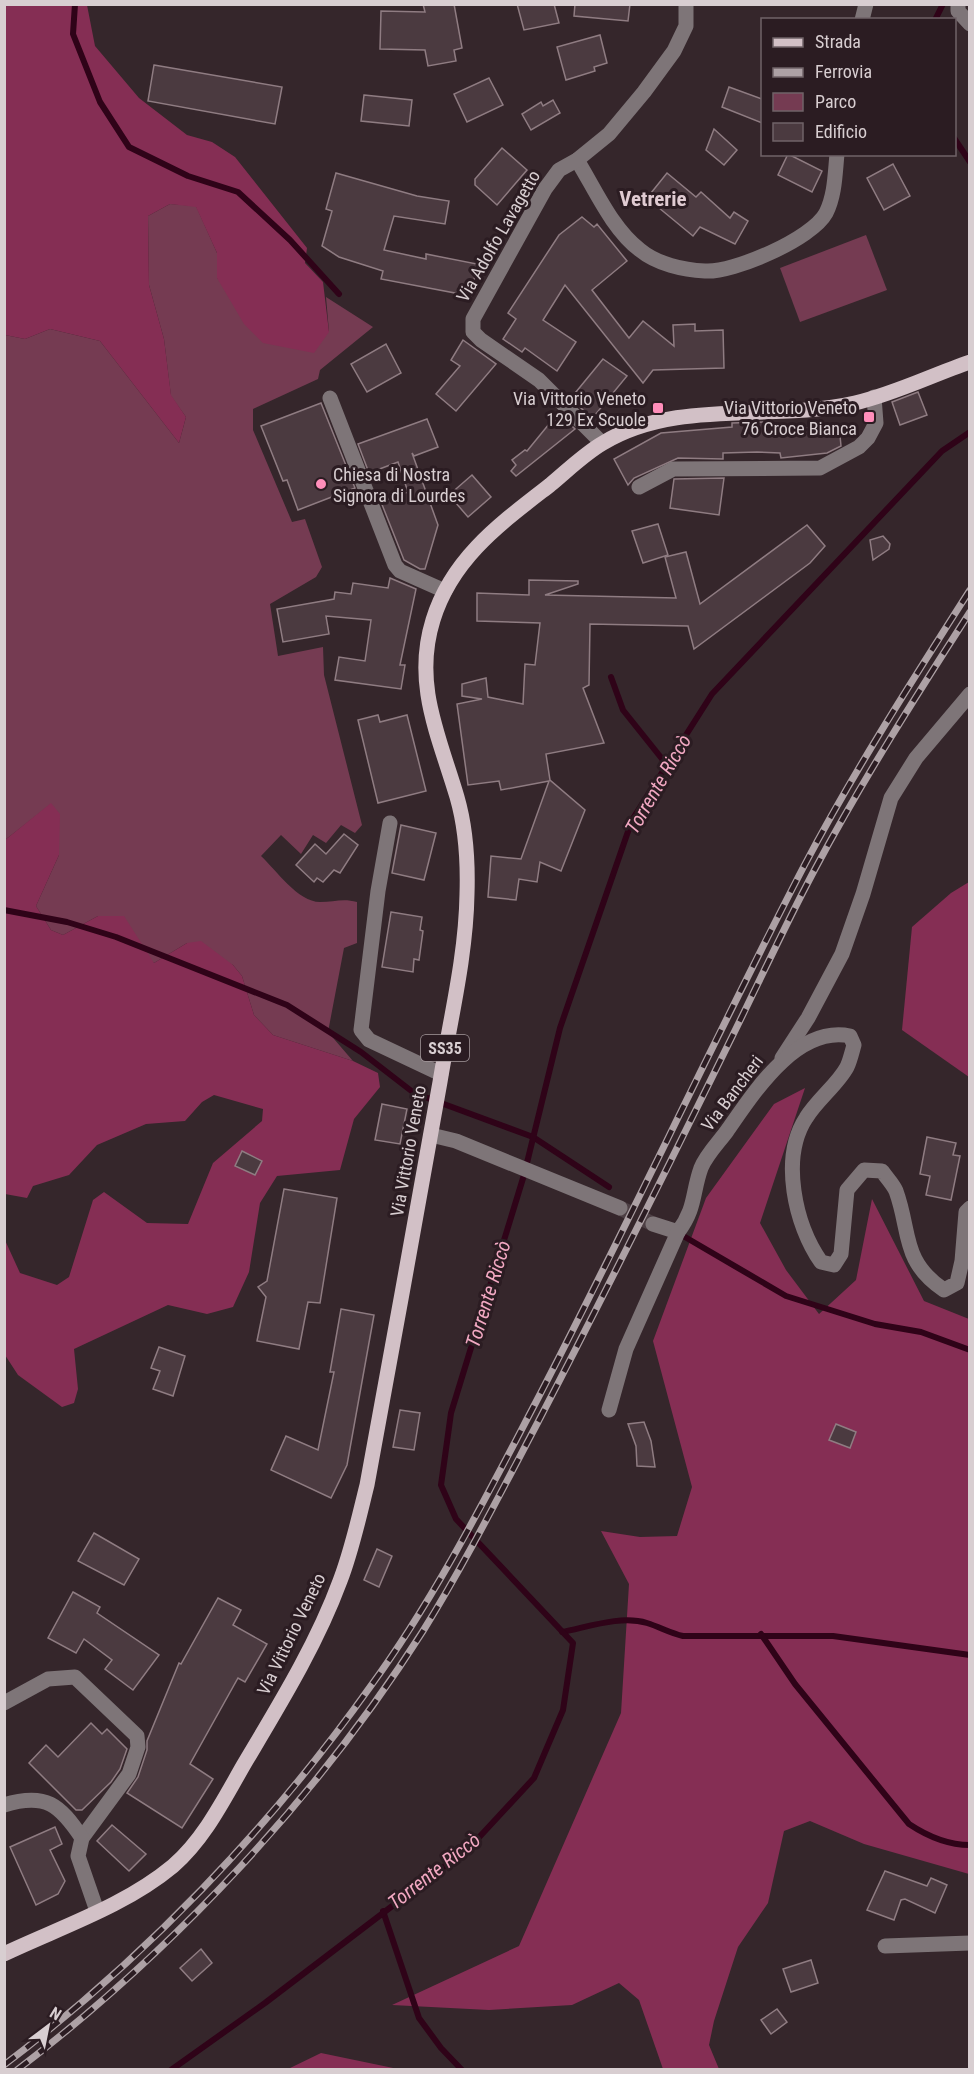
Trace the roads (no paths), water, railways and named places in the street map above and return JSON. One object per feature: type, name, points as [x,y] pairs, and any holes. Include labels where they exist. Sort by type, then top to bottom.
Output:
[{"type":"main road","name":"Via Vittorio Veneto","points":[[4,1954],[137,1891],[173,1866],[191,1848],[216,1814],[276,1710],[326,1615],[354,1539],[367,1485],[431,1136],[466,923],[464,832],[425,680],[426,651],[433,621],[445,591],[466,558],[487,535],[602,443],[654,421],[682,416],[811,410],[857,403],[969,362]]},
{"type":"street","name":"Via Adolfo Lavagetto","points":[[602,443],[539,380],[473,332],[473,319],[545,189],[559,170],[577,160],[609,134],[674,51],[686,26],[686,4]]},
{"type":"street","points":[[958,4],[958,11],[969,24]]},
{"type":"street","points":[[577,160],[618,226],[640,250],[670,266],[707,272],[780,249],[812,229],[825,214],[832,196],[837,156]]},
{"type":"street","points":[[639,487],[673,469],[820,468],[859,447],[868,438],[876,423],[874,397]]},
{"type":"street","points":[[330,398],[395,565],[400,571],[445,591]]},
{"type":"street","points":[[779,1062],[808,1018],[842,954],[863,894],[891,798],[916,758],[969,694]]},
{"type":"street","points":[[390,823],[378,891],[360,1030],[369,1040],[441,1074]]},
{"type":"street","name":"Via Bancheri","points":[[609,1410],[627,1348],[678,1232],[690,1217],[701,1167],[761,1082],[779,1062],[814,1041],[837,1033],[850,1036],[854,1046],[847,1068],[804,1120],[791,1162],[797,1200],[810,1247],[821,1262],[834,1265],[841,1254],[847,1190],[864,1170],[882,1171],[895,1189],[910,1253],[932,1282],[944,1290],[957,1283],[962,1261],[966,1212],[969,1208]]},
{"type":"street","points":[[431,1136],[456,1141],[620,1208]]},
{"type":"street","points":[[653,1224],[678,1232]]},
{"type":"street","points":[[4,1703],[48,1679],[75,1677],[137,1736],[138,1747],[129,1774],[82,1838],[78,1856],[97,1911]]},
{"type":"street","points":[[4,1805],[21,1800],[52,1802],[71,1821],[82,1838]]},
{"type":"street","points":[[885,1946],[969,1942]]},
{"type":"waterway","points":[[75,4],[73,34],[100,102],[129,147],[188,176],[238,192],[290,240],[339,294]]},
{"type":"waterway","points":[[936,18],[943,4]]},
{"type":"waterway","points":[[956,141],[970,162]]},
{"type":"waterway","name":"Torrente Riccò","points":[[171,2070],[265,2003],[471,1846],[534,1778],[563,1710],[573,1643],[456,1519],[441,1485],[451,1413],[524,1175],[560,1028],[632,820],[712,694],[942,451],[970,432]]},
{"type":"waterway","points":[[611,677],[623,710],[667,765]]},
{"type":"waterway","points":[[4,910],[67,922],[116,937],[287,1005],[361,1052],[414,1093],[533,1137],[609,1187]]},
{"type":"waterway","points":[[685,1237],[786,1296],[875,1324],[921,1332],[970,1350]]},
{"type":"waterway","points":[[562,1632],[626,1620],[647,1623],[683,1636],[833,1636],[970,1655]]},
{"type":"waterway","points":[[761,1634],[795,1684],[909,1824],[938,1839],[970,1845]]},
{"type":"waterway","points":[[383,1911],[419,2018],[441,2048],[462,2070]]},
{"type":"tunnel","points":[[620,1208],[653,1224]]},
{"type":"railway","points":[[4,2065],[106,1981],[202,1890],[290,1791],[331,1740],[394,1653],[438,1583],[498,1475],[804,866],[884,726],[970,590]]},
{"type":"railway","points":[[17,2070],[75,2024],[132,1974],[239,1868],[337,1753],[382,1693],[423,1631],[482,1527],[562,1376],[815,869],[870,771],[970,612]]},
{"type":"place","name":"Via Vittorio Veneto 129 Ex Scuole","points":[[658,408]]},
{"type":"place","name":"Via Vittorio Veneto 76 Croce Bianca","points":[[869,417]]},
{"type":"place","name":"Chiesa di Nostra Signora di Lourdes","points":[[321,484]]},
{"type":"district","name":"Vetrerie","points":[[653,199]]}]
